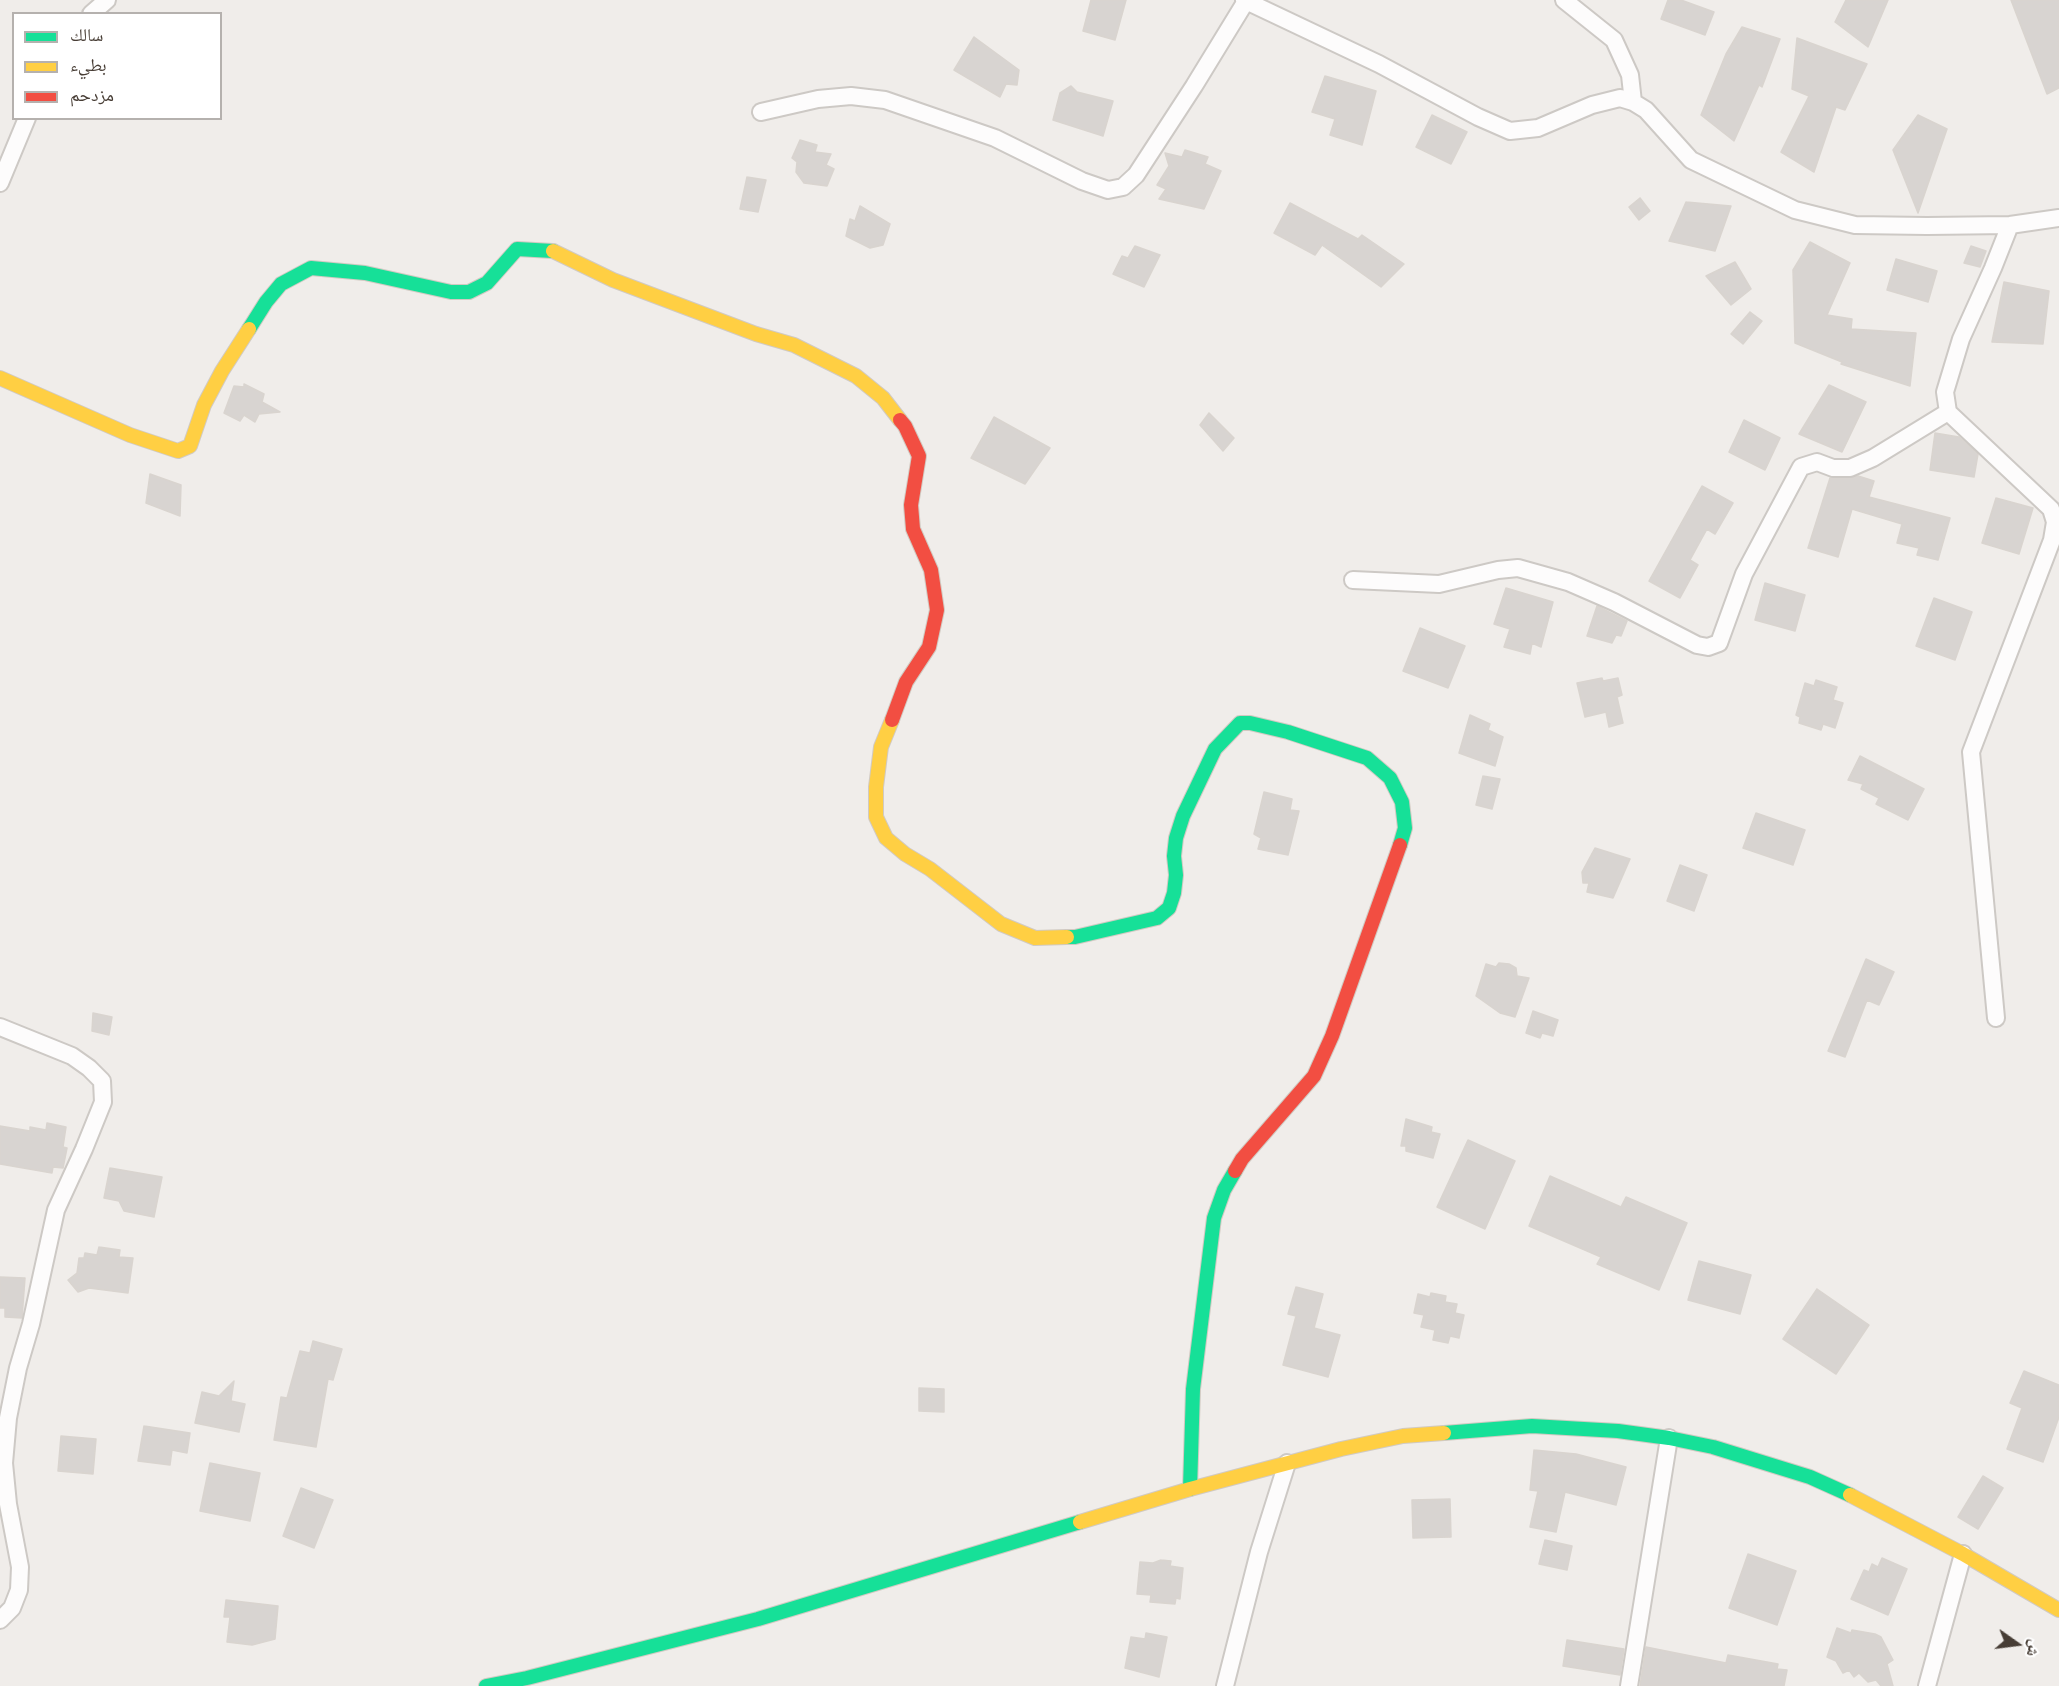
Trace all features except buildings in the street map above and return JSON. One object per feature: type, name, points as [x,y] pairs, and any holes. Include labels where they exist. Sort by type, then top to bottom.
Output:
[{"type":"street","points":[[93,12],[107,0]]},
{"type":"street","points":[[761,112],[818,99],[851,96],[885,100],[995,138],[1082,181],[1108,190],[1123,187],[1136,175],[1194,87],[1245,0],[1379,64],[1478,117],[1510,131],[1538,128],[1592,105],[1620,98],[1634,102],[1646,110],[1691,160],[1795,210],[1855,225],[2010,225],[2059,218]]},
{"type":"street","points":[[1564,0],[1614,40],[1630,75],[1634,102]]},
{"type":"street","points":[[0,183],[26,120]]},
{"type":"street","points":[[1996,1018],[1971,752],[2052,540],[2055,522],[2051,509],[1948,412],[1945,392],[1960,339],[1994,268],[2010,225]]},
{"type":"street","points":[[0,378],[130,435],[178,451],[189,446],[208,396],[222,371],[266,302],[281,284],[311,268],[365,273],[451,292],[469,291],[487,283],[517,249],[533,248],[553,251],[613,280],[756,334],[794,345],[856,376],[883,398],[905,426],[919,456],[911,505],[913,529],[931,570],[937,610],[929,647],[906,682],[881,747],[876,787],[876,817],[886,838],[1001,924],[1035,938],[1075,937],[1157,918],[1169,908],[1176,875],[1174,856],[1176,838],[1183,816],[1215,749],[1240,723],[1269,726],[1367,758],[1383,771],[1390,778],[1402,802],[1405,828],[1391,874],[1332,1036],[1314,1076],[1242,1159],[1224,1190],[1214,1218],[1193,1389],[1190,1489]]},
{"type":"street","points":[[1353,580],[1439,584],[1498,570],[1518,568],[1568,582],[1614,602],[1697,645],[1708,647],[1719,643],[1744,574],[1801,467],[1817,462],[1833,468],[1850,468],[1873,458],[1948,412]]},
{"type":"street","points":[[0,1027],[72,1056],[89,1068],[102,1081],[103,1101],[56,1210],[8,1418],[4,1463],[8,1504],[21,1567],[19,1590],[12,1608],[0,1620]]},
{"type":"street","points":[[486,1686],[527,1678],[758,1618],[1190,1489],[1287,1463],[1403,1436],[1480,1428],[1570,1427],[1669,1438],[1713,1447],[1810,1477],[1843,1491],[1963,1554],[2059,1610]]},
{"type":"street","points":[[1629,1686],[1669,1438]]},
{"type":"street","points":[[1225,1686],[1259,1552],[1287,1463]]},
{"type":"street","points":[[1927,1686],[1963,1554]]},
{"type":"traffic: fast","points":[[249,329],[281,284],[311,268],[365,273],[451,292],[469,292],[487,283],[517,249],[553,251]]},
{"type":"traffic: fast","points":[[1067,937],[1157,918],[1169,908],[1176,875],[1174,856],[1176,838],[1183,816],[1215,749],[1240,723],[1250,723],[1288,732],[1367,758],[1390,778],[1402,802],[1405,828],[1400,845]]},
{"type":"traffic: fast","points":[[1190,1489],[1193,1389],[1214,1218],[1224,1190],[1235,1171]]},
{"type":"traffic: fast","points":[[1444,1433],[1532,1426],[1618,1431],[1669,1438],[1713,1447],[1810,1477],[1850,1495]]},
{"type":"traffic: fast","points":[[486,1686],[527,1678],[758,1619],[1080,1522]]},
{"type":"traffic: slow","points":[[553,251],[613,280],[756,334],[794,345],[856,376],[883,398],[900,420]]},
{"type":"traffic: slow","points":[[0,378],[130,435],[178,451],[190,446],[204,405],[222,371],[249,329]]},
{"type":"traffic: slow","points":[[892,720],[881,747],[876,787],[876,817],[886,838],[1001,924],[1035,938],[1067,937]]},
{"type":"traffic: slow","points":[[1080,1522],[1190,1489],[1341,1449],[1403,1436],[1444,1433]]},
{"type":"traffic: slow","points":[[1850,1495],[1963,1554],[2059,1610]]},
{"type":"traffic: jam","points":[[892,720],[906,682],[929,647],[937,610],[931,570],[913,529],[911,505],[919,456],[900,420]]},
{"type":"traffic: jam","points":[[1235,1171],[1242,1159],[1314,1076],[1332,1036],[1400,845]]}]
